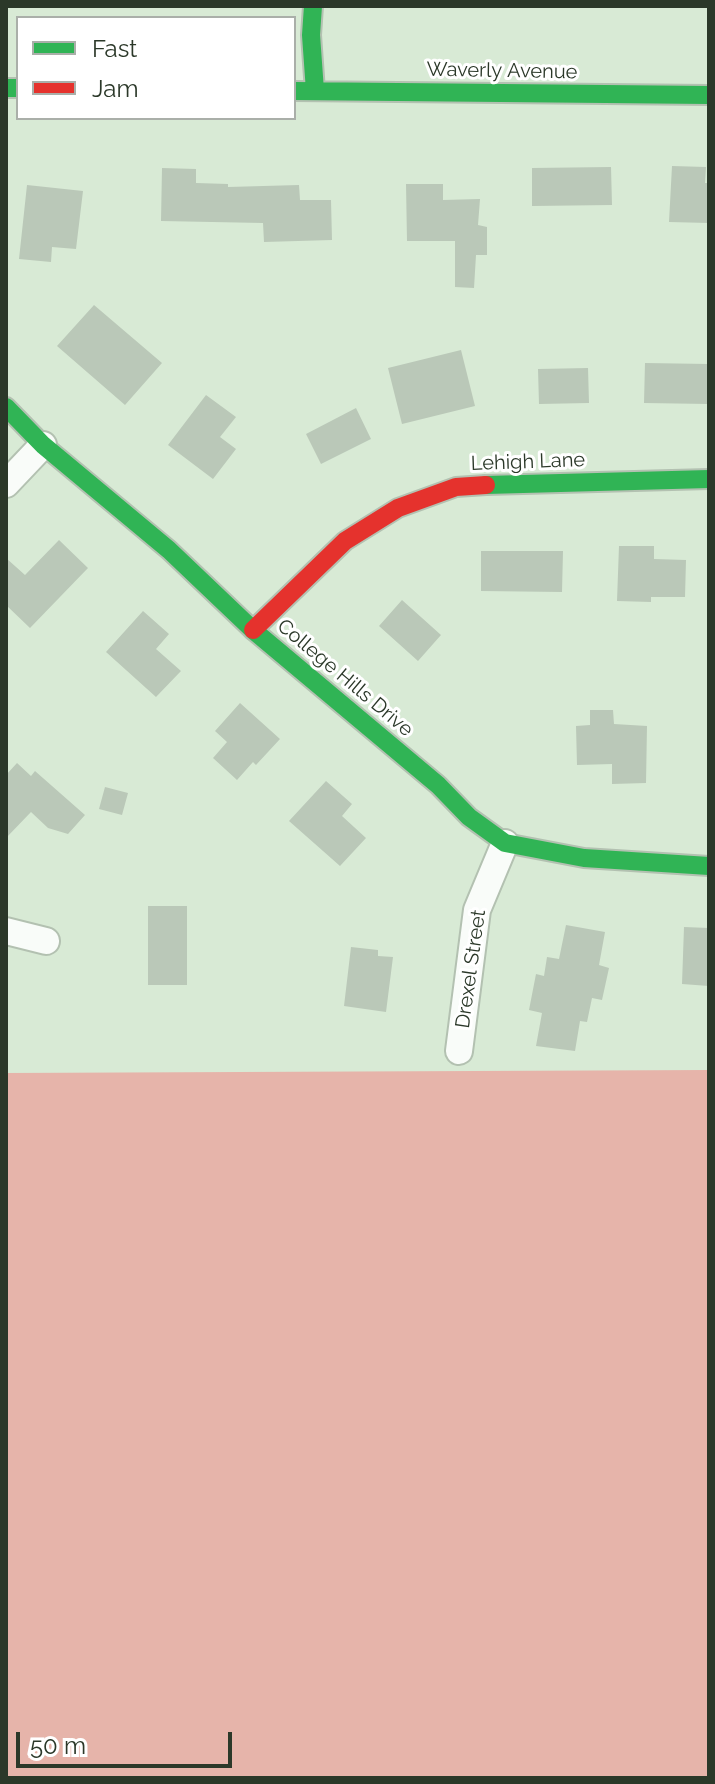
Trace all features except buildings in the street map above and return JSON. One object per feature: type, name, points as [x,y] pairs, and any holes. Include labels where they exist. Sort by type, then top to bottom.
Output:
[{"type":"street","points":[[313,6],[311,35],[315,91]]},
{"type":"street","name":"Waverly Avenue","points":[[296,91],[709,95]]},
{"type":"street","name":"College Hills Drive","points":[[6,407],[43,445],[169,550],[253,630],[438,785],[469,817],[505,843],[584,858],[709,866]]},
{"type":"street","points":[[6,484],[43,445]]},
{"type":"street","name":"Lehigh Lane","points":[[253,630],[345,541],[398,508],[456,487],[531,482],[709,479]]},
{"type":"street","name":"Drexel Street","points":[[459,1051],[477,910],[505,843]]},
{"type":"street","points":[[6,931],[46,941]]},
{"type":"shaded area","points":[[709,1070],[709,1778],[6,1778],[6,1073]]},
{"type":"traffic: fast","points":[[313,6],[311,35],[315,91]]},
{"type":"traffic: fast","points":[[6,88],[16,88]]},
{"type":"traffic: fast","points":[[296,91],[709,95]]},
{"type":"traffic: fast","points":[[6,407],[43,445],[169,550],[253,630],[438,785],[469,817],[505,843],[584,858],[709,866]]},
{"type":"traffic: fast","points":[[486,485],[709,479]]},
{"type":"traffic: jam","points":[[253,630],[345,541],[398,508],[456,487],[486,485]]}]
